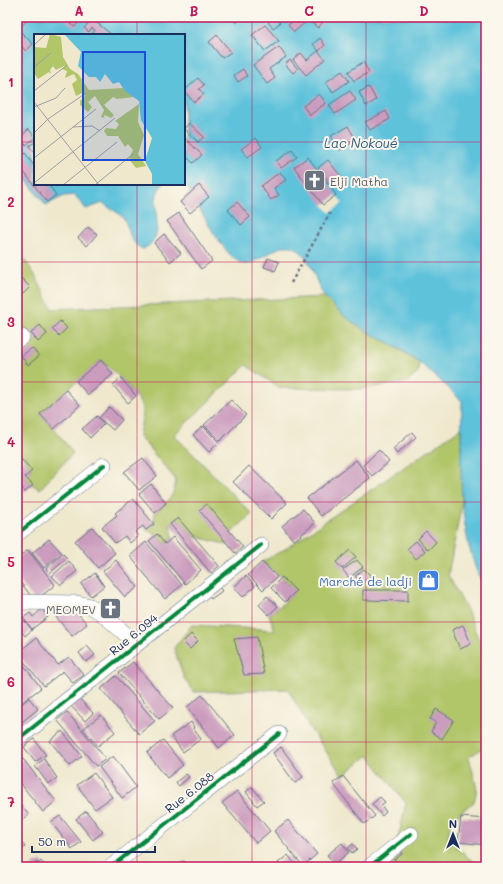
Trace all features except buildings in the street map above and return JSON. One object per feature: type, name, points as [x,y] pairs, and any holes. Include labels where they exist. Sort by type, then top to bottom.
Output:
[{"type":"street","points":[[17,534],[104,465]]},
{"type":"street","name":"Rue 6.094","points":[[17,740],[261,544]]},
{"type":"street","points":[[17,602],[77,603],[90,606],[100,612],[137,644]]},
{"type":"street","name":"Rue 6.088","points":[[111,867],[279,734]]},
{"type":"street","points":[[369,867],[411,834]]},
{"type":"path","points":[[291,284],[330,213]]},
{"type":"green space","points":[[17,249],[35,275],[52,309],[325,297],[348,318],[419,362],[418,373],[407,382],[360,389],[280,388],[246,365],[174,435],[252,514],[231,533],[228,545],[194,536],[178,518],[170,524],[173,537],[165,544],[157,534],[146,530],[154,524],[155,513],[172,495],[176,480],[139,436],[143,414],[142,408],[135,395],[101,360],[40,414],[73,453],[40,489],[33,485],[25,477],[32,470],[17,449]]},
{"type":"green space","points":[[461,428],[462,502],[448,575],[467,610],[486,658],[486,746],[469,757],[477,789],[474,802],[461,812],[450,825],[448,839],[479,867],[385,867],[402,854],[396,847],[406,803],[368,755],[343,776],[309,727],[288,689],[193,692],[184,678],[174,648],[192,625],[275,630],[269,615],[296,591],[282,577],[262,562],[285,549]]},
{"type":"water","name":"Lac Nokoué","points":[[17,17],[486,17],[486,591],[476,569],[469,546],[465,522],[461,474],[462,401],[419,362],[402,350],[364,330],[336,308],[321,291],[310,264],[302,253],[296,248],[289,246],[282,247],[254,262],[247,264],[241,263],[233,258],[218,240],[188,187],[185,185],[185,34],[34,34],[34,185],[162,185],[158,191],[156,200],[156,235],[151,243],[143,249],[138,246],[132,240],[124,219],[103,203],[86,209],[75,195],[64,196],[46,205],[17,168]]},
{"type":"pier","points":[[336,195],[343,203],[330,213],[323,205]]},
{"type":"cycle path","points":[[17,534],[104,465]]},
{"type":"cycle path","points":[[17,740],[261,545]]},
{"type":"cycle path","points":[[111,867],[279,734]]},
{"type":"cycle path","points":[[369,867],[411,834]]},
{"type":"place","name":"Elji Matha","points":[[315,181]]},
{"type":"place","name":"Marché de ladji","points":[[428,581]]},
{"type":"place","name":"MEOMEV","points":[[111,609]]}]
